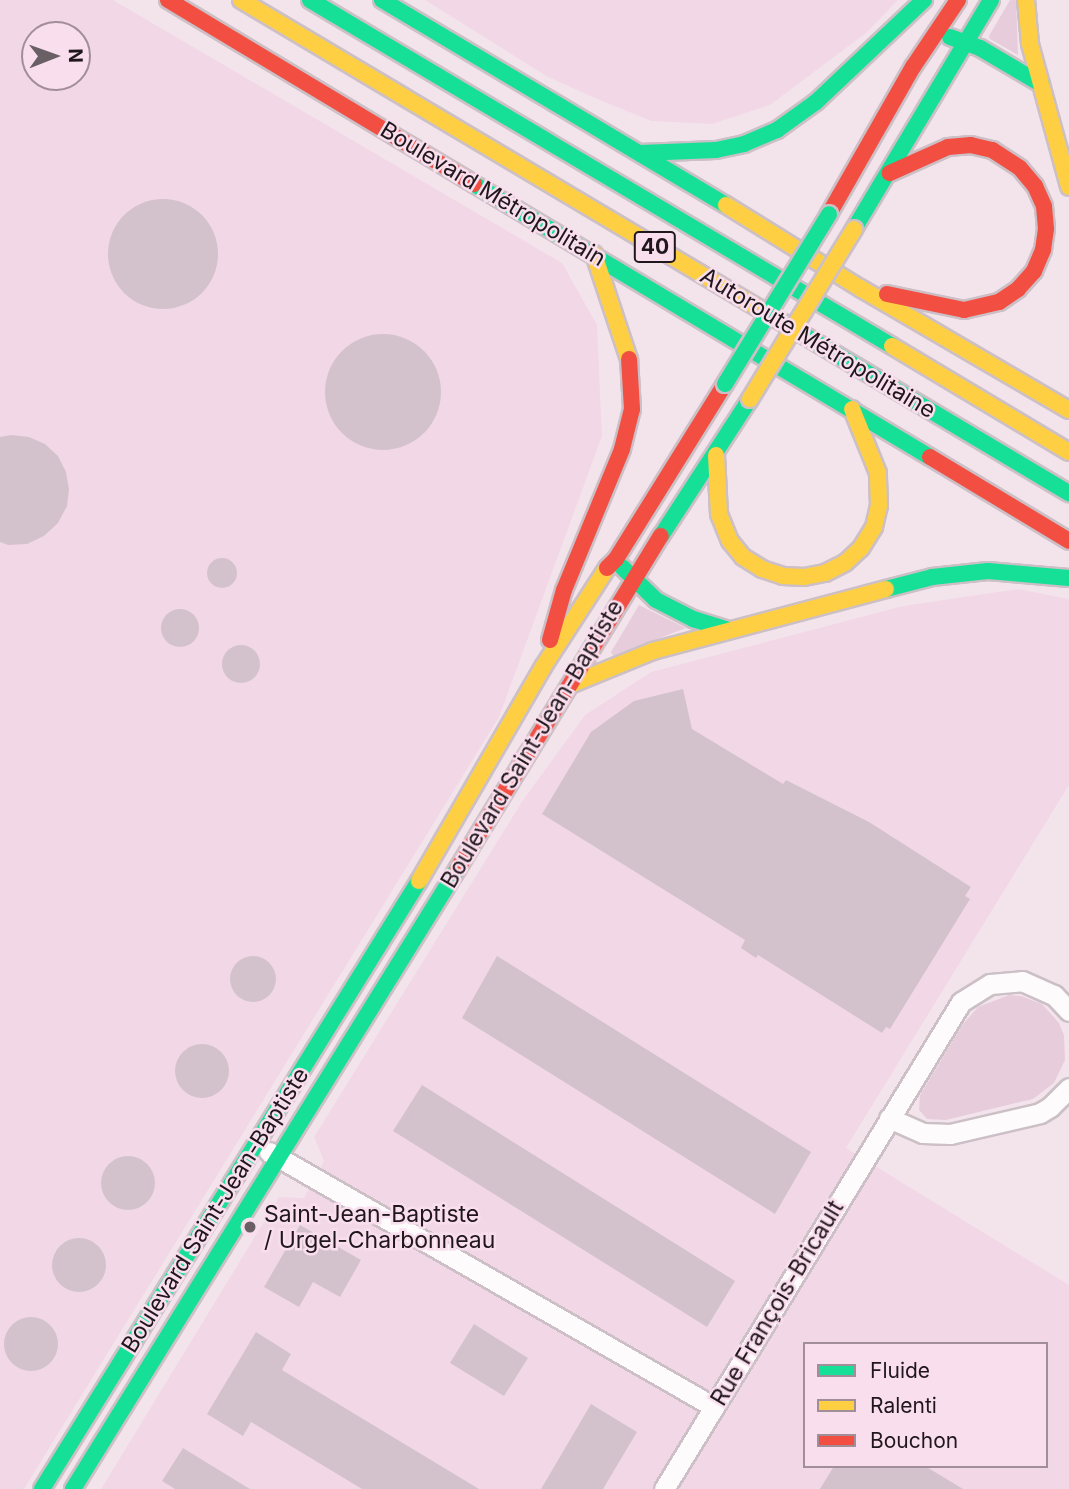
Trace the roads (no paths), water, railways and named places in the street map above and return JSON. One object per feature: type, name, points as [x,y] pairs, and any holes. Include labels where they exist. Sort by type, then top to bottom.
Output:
[{"type":"main road","name":"Boulevard Métropolitain","points":[[168,0],[1069,541]]},
{"type":"main road","name":"Autoroute Métropolitaine","points":[[241,0],[1069,493]]},
{"type":"main road","name":"Autoroute Métropolitaine","points":[[310,0],[1069,452]]},
{"type":"main road","points":[[382,0],[1069,411]]},
{"type":"main road","points":[[640,153],[716,150],[744,144],[777,130],[816,102],[924,0]]},
{"type":"main road","name":"Boulevard Saint-Jean-Baptiste","points":[[42,1489],[466,806],[543,667],[604,570],[616,559],[829,214],[882,118],[958,0]]},
{"type":"main road","name":"Boulevard Saint-Jean-Baptiste","points":[[73,1489],[572,684],[696,478],[716,456],[890,173],[906,139],[992,0]]},
{"type":"main road","points":[[1026,0],[1027,26],[1069,187]]},
{"type":"main road","points":[[935,32],[966,42],[1041,84]]},
{"type":"main road","points":[[860,288],[948,308],[977,309],[999,302],[1018,289],[1034,271],[1043,250],[1046,229],[1040,195],[1028,177],[1002,155],[982,148],[959,145],[936,151],[890,173]]},
{"type":"main road","points":[[543,667],[564,590],[607,489],[622,449],[632,409],[628,351],[594,254]]},
{"type":"main road","points":[[716,456],[719,514],[730,541],[743,557],[762,569],[783,576],[804,577],[825,573],[845,563],[862,548],[874,527],[879,506],[878,473],[852,409]]},
{"type":"main road","points":[[616,559],[644,592],[677,611],[729,629]]},
{"type":"main road","points":[[572,684],[653,651],[729,629],[951,574],[1027,572],[1069,578]]},
{"type":"street","name":"Rue François-Bricault","points":[[664,1489],[946,1022],[969,995],[999,981],[1022,981],[1054,995],[1069,1012]]},
{"type":"street","points":[[889,1118],[923,1133],[950,1135],[1040,1113],[1060,1099],[1069,1088]]},
{"type":"street","points":[[256,1144],[714,1407]]},
{"type":"place","name":"Saint-Jean-Baptiste / Urgel-Charbonneau","points":[[250,1227]]}]
